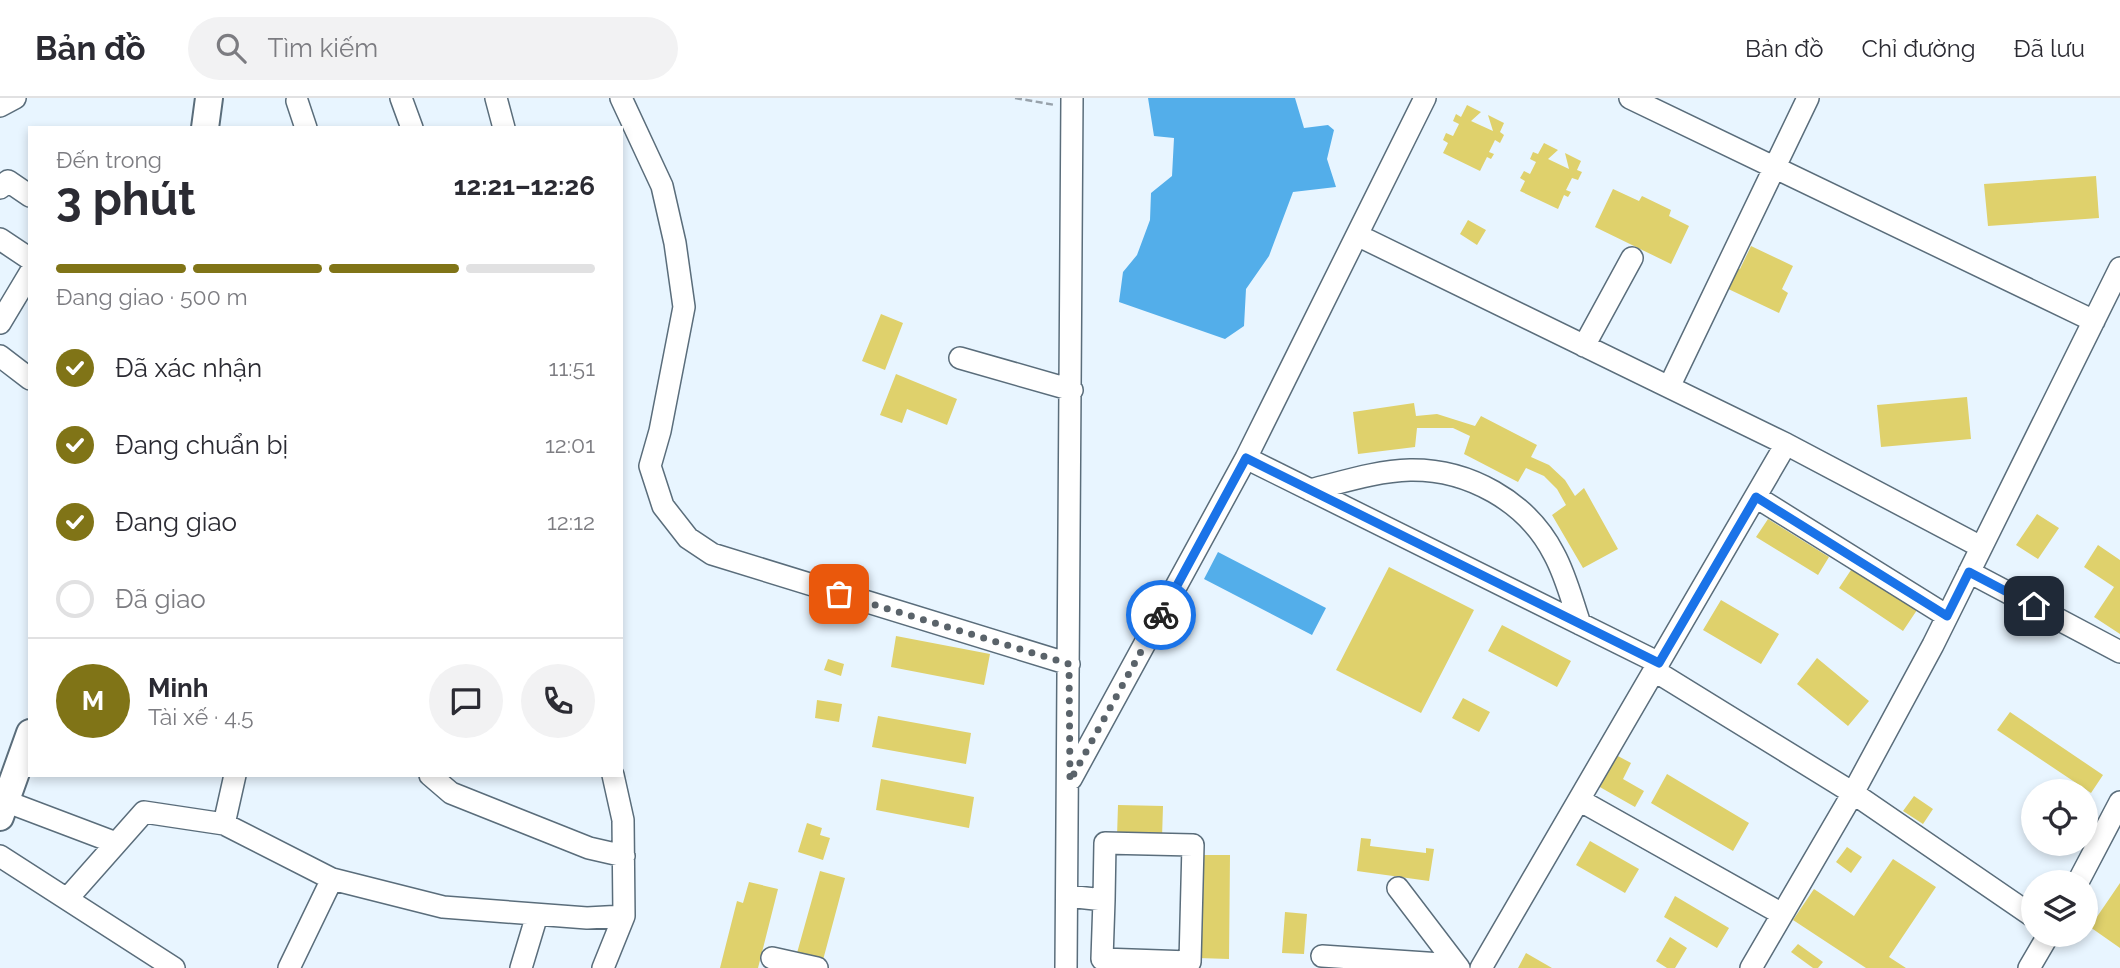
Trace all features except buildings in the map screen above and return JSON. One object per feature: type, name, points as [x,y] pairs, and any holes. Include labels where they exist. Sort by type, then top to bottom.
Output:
[{"type":"main road","points":[[205,126],[209,98]]},
{"type":"main road","points":[[3,809],[28,739]]},
{"type":"street","points":[[0,106],[15,98]]},
{"type":"street","points":[[401,98],[411,126]]},
{"type":"street","points":[[496,98],[503,126]]},
{"type":"street","points":[[621,98],[662,186],[675,243],[684,306],[660,431],[650,466],[663,506],[671,517],[688,538],[712,554],[1069,664]]},
{"type":"street","points":[[1070,781],[1246,458],[1425,98]]},
{"type":"street","points":[[1630,98],[2094,321]]},
{"type":"street","points":[[1668,387],[1808,98]]},
{"type":"street","points":[[297,101],[305,126]]},
{"type":"street","points":[[1066,968],[1070,781],[1072,103]]},
{"type":"street","points":[[0,188],[8,181],[28,194]]},
{"type":"street","points":[[1357,235],[1786,444],[1981,547]]},
{"type":"street","points":[[0,239],[28,258]]},
{"type":"street","points":[[1584,346],[1632,258]]},
{"type":"street","points":[[1751,968],[1853,793],[1947,616],[2120,268]]},
{"type":"street","points":[[0,323],[28,276]]},
{"type":"street","points":[[0,356],[28,377]]},
{"type":"street","points":[[960,358],[1072,390]]},
{"type":"street","points":[[1481,968],[1581,801],[1786,444]]},
{"type":"street","points":[[1246,458],[1580,624],[1657,667],[1853,793],[2021,908]]},
{"type":"street","points":[[1310,490],[1363,477],[1409,470],[1446,474],[1480,484],[1513,506],[1547,541],[1568,586],[1580,624]]},
{"type":"street","points":[[1756,497],[1947,616]]},
{"type":"street","points":[[1969,572],[2120,652]]},
{"type":"street","points":[[224,824],[235,777]]},
{"type":"street","points":[[432,777],[451,793],[589,848],[624,856]]},
{"type":"street","points":[[603,968],[624,916],[623,820],[613,777]]},
{"type":"street","points":[[1581,801],[1782,914]]},
{"type":"street","points":[[2084,870],[2120,802]]},
{"type":"street","points":[[3,809],[116,843]]},
{"type":"street","points":[[67,899],[144,812],[224,824],[332,879],[443,907],[537,915],[624,916]]},
{"type":"street","points":[[1105,843],[1193,845],[1191,962],[1102,959],[1104,900],[1105,843]]},
{"type":"street","points":[[0,856],[174,968]]},
{"type":"street","points":[[289,968],[332,879]]},
{"type":"street","points":[[1398,888],[1457,966]]},
{"type":"street","points":[[1067,896],[1104,900]]},
{"type":"street","points":[[521,968],[537,915]]},
{"type":"street","points":[[2029,968],[2041,947]]},
{"type":"street","points":[[1322,956],[1457,966]]},
{"type":"street","points":[[772,958],[817,968]]},
{"type":"path","points":[[1015,98],[1072,103]]},
{"type":"water","points":[[1148,98],[1295,98],[1304,128],[1328,125],[1334,130],[1327,159],[1336,187],[1293,192],[1269,256],[1246,289],[1244,326],[1225,339],[1119,302],[1123,272],[1137,255],[1150,220],[1151,193],[1172,176],[1174,138],[1154,136]]},
{"type":"water","points":[[1218,552],[1326,608],[1312,635],[1204,579]]},
{"type":"way so far","points":[[839,594],[1069,664],[1070,781],[1161,615]]},
{"type":"route","points":[[1161,615],[1246,458],[1659,663],[1756,497],[1947,616],[1969,572],[2034,606]]}]
